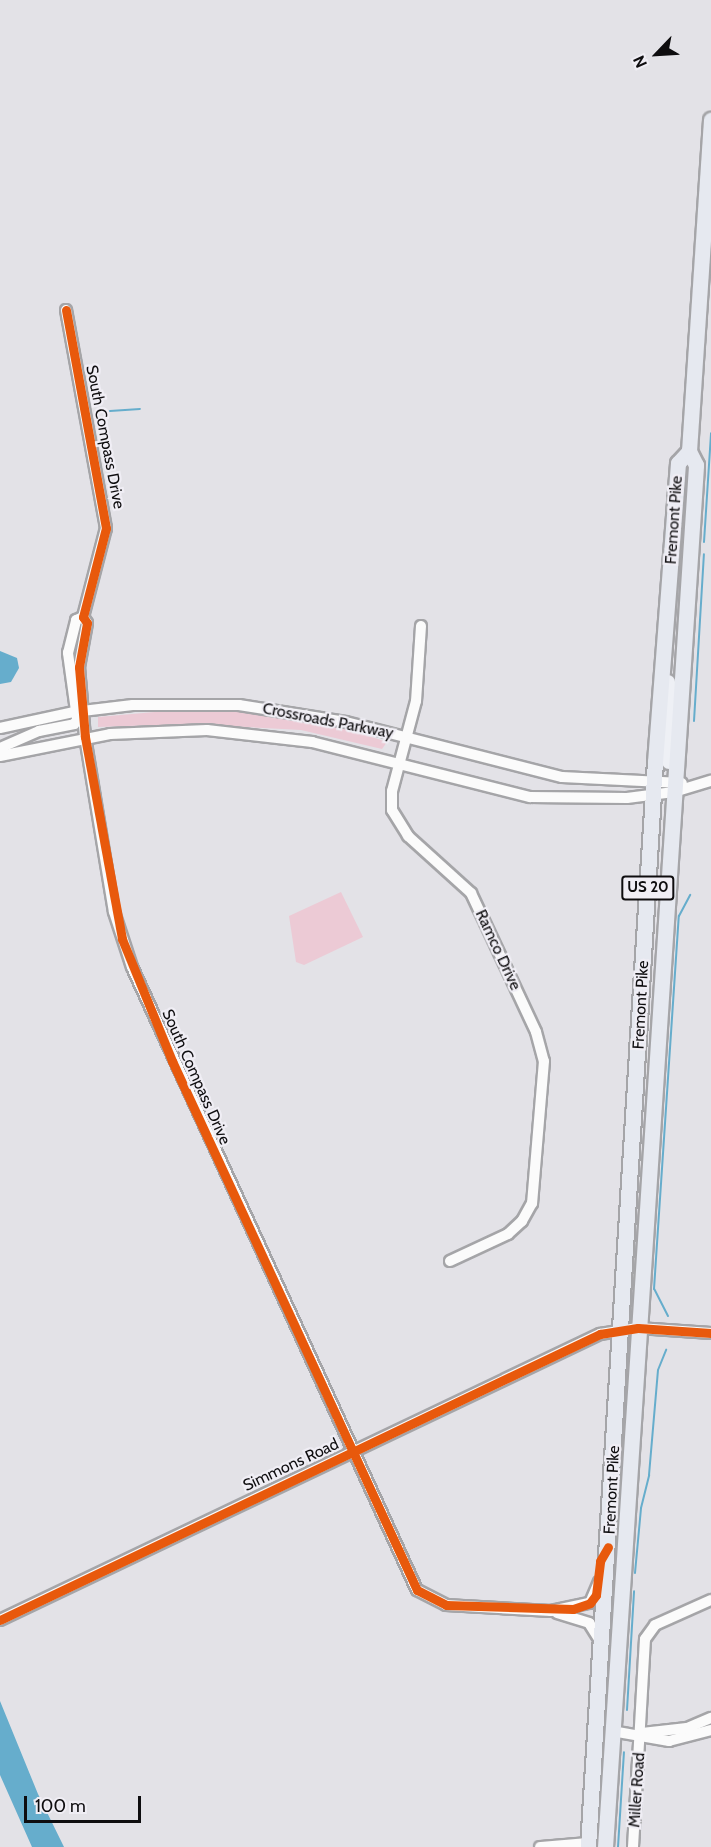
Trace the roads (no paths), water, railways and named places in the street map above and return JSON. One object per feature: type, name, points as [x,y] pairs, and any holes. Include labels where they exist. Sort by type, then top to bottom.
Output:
[{"type":"highway","name":"US 20","points":[[689,451],[711,120]]},
{"type":"highway","name":"Fremont Pike","points":[[589,1845],[608,1546],[630,1329],[634,1118],[665,786],[696,465],[689,451],[678,462],[668,599],[665,786],[630,1329],[612,1731],[604,1847]]},
{"type":"highway","points":[[602,1644],[607,1662],[605,1722],[612,1731]]},
{"type":"highway","points":[[596,1730],[602,1750],[600,1806],[606,1829]]},
{"type":"street","name":"South Compass Drive","points":[[66,310],[106,528],[83,616],[87,624],[79,667],[78,714],[85,737],[114,912],[132,968],[407,1573],[421,1594],[446,1605],[551,1611],[579,1608],[594,1600],[599,1588],[600,1561],[608,1546]]},
{"type":"street","name":"Ramco Drive","points":[[421,626],[416,701],[390,801],[395,819],[431,859],[471,893],[536,1032],[544,1061],[532,1203],[522,1221],[508,1234],[450,1261]]},
{"type":"street","name":"Crossroads Parkway","points":[[0,728],[78,714],[168,703],[238,705],[314,715],[562,777],[665,786]]},
{"type":"street","points":[[0,748],[78,714]]},
{"type":"street","name":"Crossroads Parkway","points":[[0,756],[85,737],[183,730],[242,732],[312,742],[530,797],[590,800],[665,786]]},
{"type":"street","points":[[665,786],[696,786],[711,781]]},
{"type":"street","name":"Simmons Road","points":[[0,1620],[600,1334],[630,1329],[711,1333]]},
{"type":"street","name":"Miller Road","points":[[633,1847],[648,1630],[711,1600]]},
{"type":"street","name":"South Compass Drive","points":[[551,1611],[589,1623],[597,1632],[602,1644]]},
{"type":"street","points":[[612,1731],[641,1733],[687,1728],[711,1718]]},
{"type":"street","points":[[641,1733],[669,1741],[711,1730]]},
{"type":"street","points":[[540,1847],[589,1845]]},
{"type":"water","points":[[0,651],[17,658],[19,668],[11,682],[0,684]]},
{"type":"water","points":[[0,1701],[38,1794],[64,1847],[32,1847],[0,1775]]},
{"type":"waterway","points":[[110,411],[140,409]]},
{"type":"waterway","points":[[704,542],[711,433]]},
{"type":"waterway","points":[[694,721],[704,554]]},
{"type":"waterway","points":[[668,1316],[654,1289],[679,916],[690,895]]},
{"type":"waterway","points":[[635,1573],[641,1508],[649,1475],[658,1370],[666,1350]]},
{"type":"waterway","points":[[627,1710],[634,1591]]},
{"type":"waterway","points":[[618,1847],[624,1752]]}]
